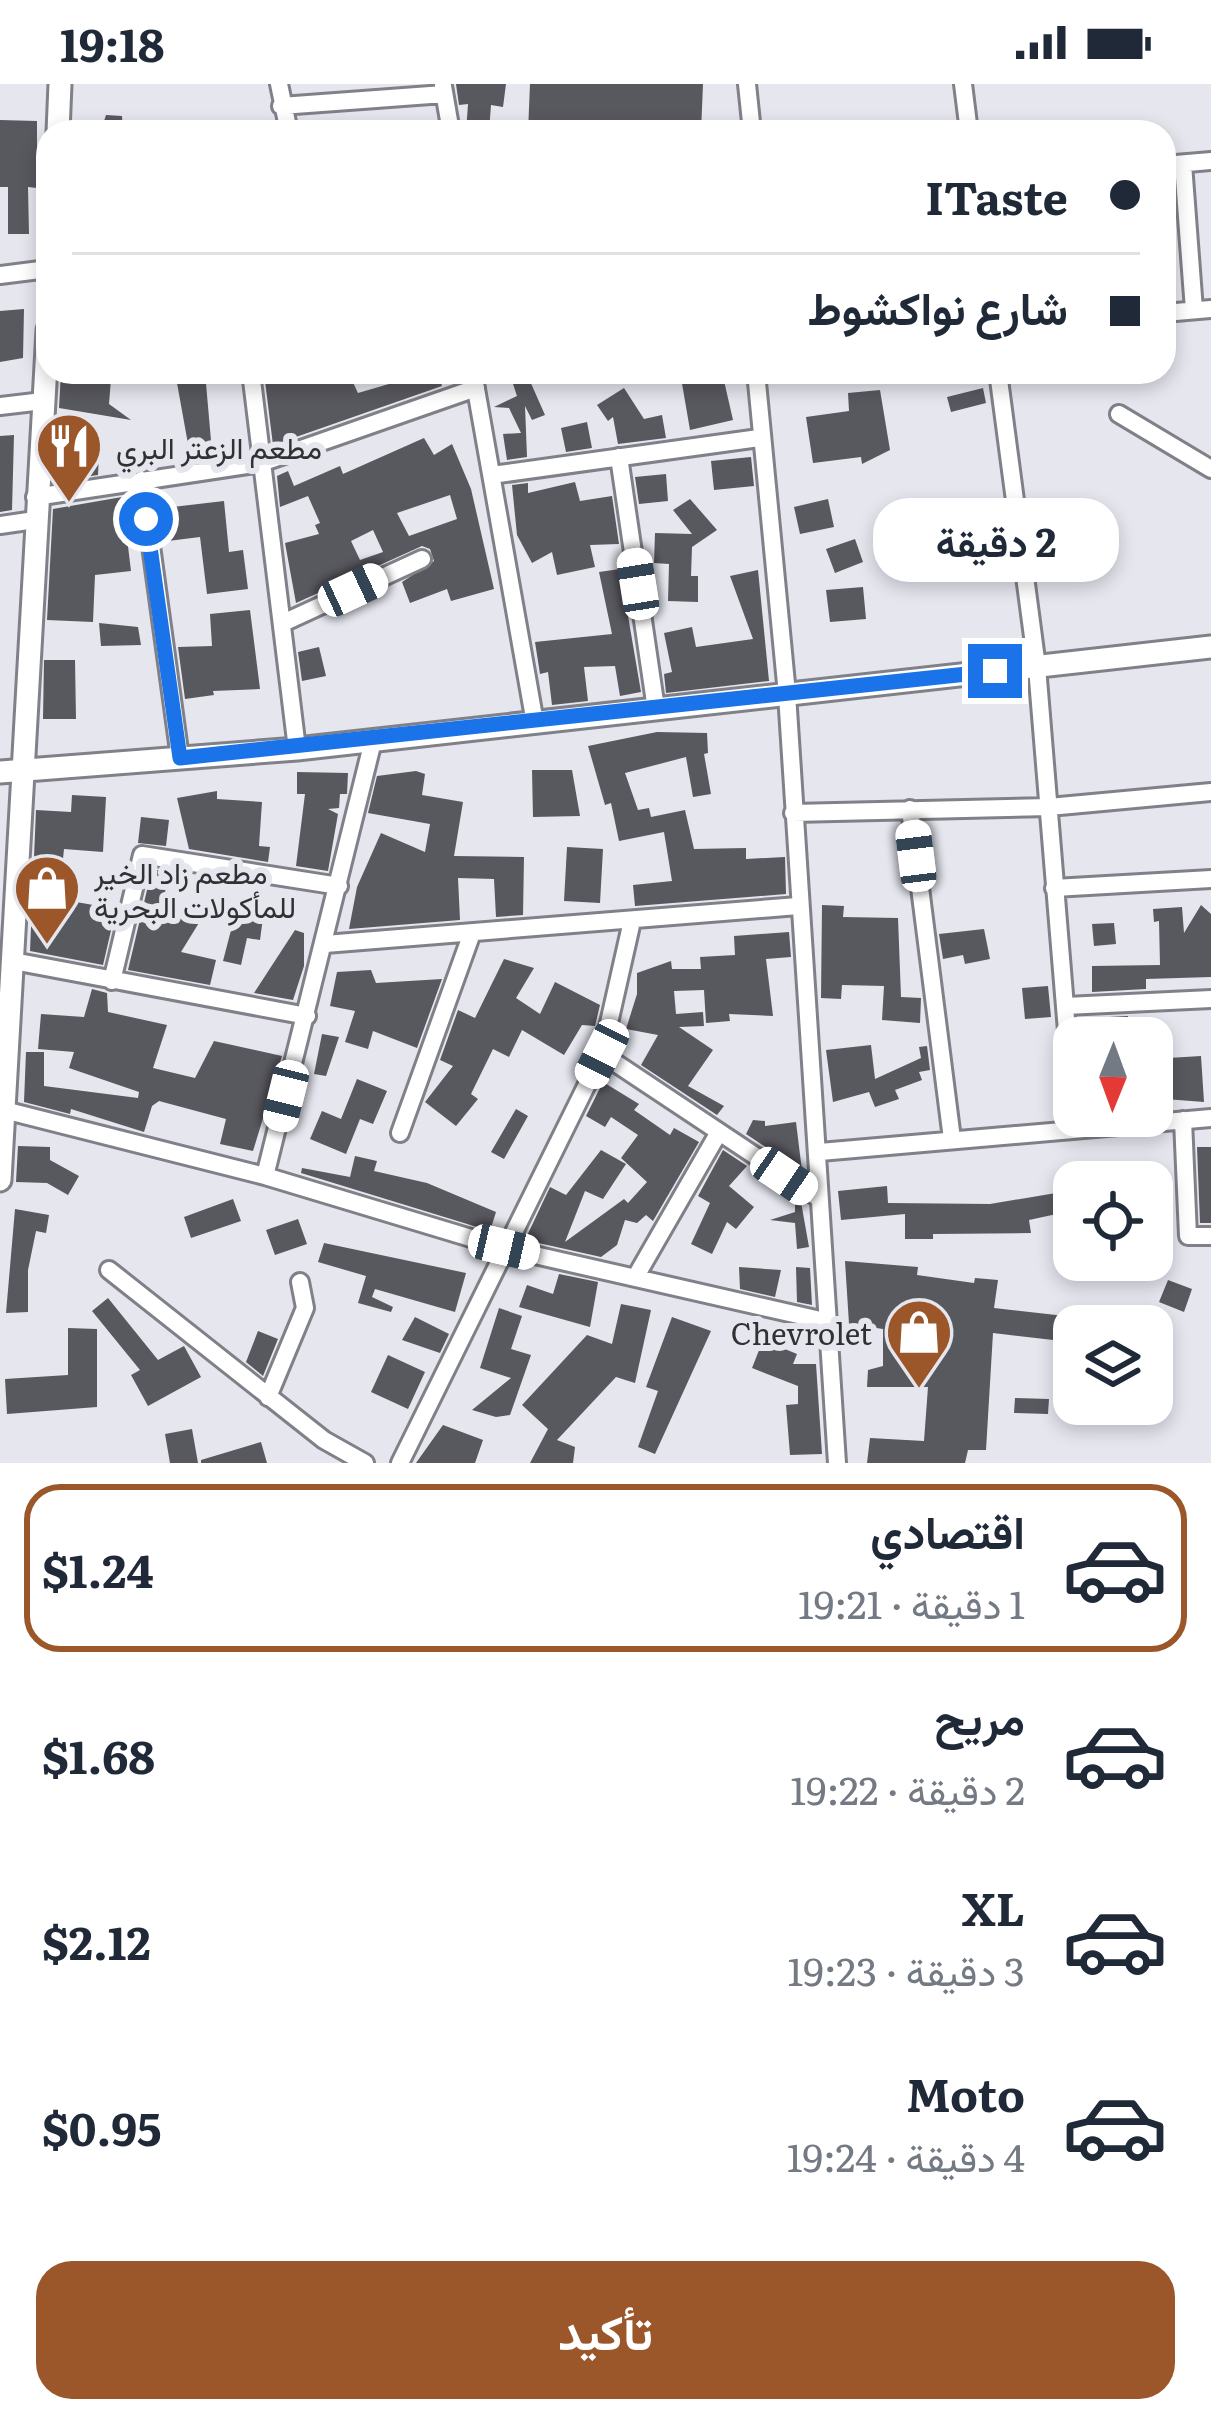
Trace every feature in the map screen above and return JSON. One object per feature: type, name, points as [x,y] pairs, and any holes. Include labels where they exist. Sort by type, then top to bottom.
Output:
[{"type":"street","points":[[58,120],[60,84]]},
{"type":"street","points":[[279,84],[285,120]]},
{"type":"street","points":[[747,84],[751,120]]},
{"type":"street","points":[[963,84],[968,120]]},
{"type":"street","points":[[281,106],[443,89],[449,120]]},
{"type":"street","points":[[1176,165],[1211,161]]},
{"type":"street","points":[[1176,181],[1202,309]]},
{"type":"street","points":[[1190,257],[1211,255]]},
{"type":"street","points":[[0,275],[36,270]]},
{"type":"street","points":[[0,1180],[44,384]]},
{"type":"street","points":[[252,384],[297,749]]},
{"type":"street","points":[[0,525],[35,508],[142,480],[261,463],[465,384]]},
{"type":"street","points":[[476,384],[535,723]]},
{"type":"street","points":[[757,384],[787,694],[837,1463]]},
{"type":"street","points":[[1000,384],[1037,667],[1067,1017]]},
{"type":"street","points":[[0,406],[43,401]]},
{"type":"street","points":[[1120,413],[1211,469]]},
{"type":"street","points":[[492,475],[759,438]]},
{"type":"street","points":[[619,458],[656,710]]},
{"type":"street","points":[[142,480],[180,758]]},
{"type":"street","points":[[285,622],[422,559]]},
{"type":"street","points":[[0,772],[297,749],[1211,647]]},
{"type":"street","points":[[266,1176],[373,741]]},
{"type":"street","points":[[793,813],[1049,807],[1211,792]]},
{"type":"street","points":[[910,809],[952,1139]]},
{"type":"street","points":[[112,981],[142,855],[339,886]]},
{"type":"street","points":[[1054,888],[1211,878]]},
{"type":"street","points":[[325,944],[798,906]]},
{"type":"street","points":[[400,1463],[602,1054],[632,921]]},
{"type":"street","points":[[400,1133],[472,933]]},
{"type":"street","points":[[14,961],[307,1016]]},
{"type":"street","points":[[1066,1006],[1211,999]]},
{"type":"street","points":[[602,1054],[817,1198]]},
{"type":"street","points":[[3,1109],[266,1176],[504,1247],[829,1322]]},
{"type":"street","points":[[1173,1121],[1211,1118]]},
{"type":"street","points":[[1183,1120],[1188,1236],[1211,1236]]},
{"type":"street","points":[[820,1152],[1053,1130]]},
{"type":"street","points":[[635,1278],[719,1132]]},
{"type":"street","points":[[109,1270],[268,1397],[365,1463]]},
{"type":"street","points":[[268,1397],[305,1308],[300,1282]]},
{"type":"building","points":[[456,84],[506,84],[503,107],[491,105],[490,120],[467,120],[468,104],[459,105]]},
{"type":"building","points":[[530,84],[703,84],[702,120],[528,120]]},
{"type":"building","points":[[0,120],[36,121],[36,188],[28,187],[29,234],[8,234],[8,187],[0,187]]},
{"type":"building","points":[[24,309],[23,358],[0,362],[0,311]]},
{"type":"building","points":[[60,384],[111,384],[109,404],[131,420],[59,408]]},
{"type":"building","points":[[177,384],[206,384],[212,452],[190,455]]},
{"type":"building","points":[[265,384],[354,384],[358,393],[389,384],[441,384],[442,386],[273,445]]},
{"type":"building","points":[[513,384],[531,384],[545,415],[532,420],[525,406],[527,457],[507,460],[503,434],[521,433],[509,408],[494,407],[517,396]]},
{"type":"building","points":[[682,384],[725,384],[733,420],[690,430]]},
{"type":"building","points":[[624,388],[644,419],[662,415],[666,438],[618,444],[613,417],[608,421],[597,405]]},
{"type":"building","points":[[983,388],[986,403],[951,412],[947,397]]},
{"type":"building","points":[[880,390],[890,450],[862,464],[861,457],[813,463],[806,417],[849,411],[848,393]]},
{"type":"building","points":[[587,422],[592,448],[566,452],[561,428]]},
{"type":"building","points":[[14,435],[12,510],[0,512],[0,436]]},
{"type":"building","points":[[424,438],[434,455],[452,444],[471,489],[494,589],[451,601],[447,589],[410,603],[402,582],[434,561],[430,549],[422,546],[296,603],[285,543],[319,534],[315,525],[320,523],[308,496],[280,507],[277,476],[288,471],[294,486],[340,466],[343,474]],"holes":[[[450,495],[457,519],[409,536],[397,513]],[[373,530],[383,552],[360,560],[351,541]]]},
{"type":"building","points":[[58,451],[99,453],[98,475],[57,481]]},
{"type":"building","points":[[751,457],[754,486],[714,490],[711,461]]},
{"type":"building","points":[[666,474],[668,501],[639,504],[635,477]]},
{"type":"building","points":[[575,482],[580,501],[612,496],[619,544],[590,545],[595,567],[557,575],[552,552],[532,563],[517,535],[512,485],[528,483],[528,493]]},
{"type":"building","points":[[122,497],[131,571],[95,575],[93,622],[47,620],[53,509]]},
{"type":"building","points":[[690,499],[717,530],[692,547],[691,576],[698,576],[698,602],[668,601],[669,564],[654,563],[655,533],[692,534],[673,510]]},
{"type":"building","points":[[828,499],[834,527],[800,534],[794,507]]},
{"type":"building","points":[[224,501],[229,552],[243,550],[248,589],[207,594],[200,537],[168,541],[164,508]]},
{"type":"building","points":[[855,539],[863,562],[835,573],[826,549]]},
{"type":"building","points":[[620,569],[641,692],[620,696],[615,666],[584,667],[588,701],[552,705],[548,672],[540,674],[535,642],[612,634],[599,572]]},
{"type":"building","points":[[758,570],[769,681],[666,693],[664,674],[672,672],[664,633],[692,627],[696,647],[753,639],[730,576]]},
{"type":"building","points":[[863,587],[866,619],[830,622],[826,590]]},
{"type":"building","points":[[250,610],[260,689],[213,691],[214,695],[185,699],[178,647],[212,646],[210,614]]},
{"type":"building","points":[[99,623],[138,627],[141,645],[101,646]]},
{"type":"building","points":[[319,647],[326,676],[302,681],[298,652]]},
{"type":"building","points":[[44,660],[75,660],[76,719],[43,719]]},
{"type":"building","points":[[657,732],[707,733],[708,753],[704,754],[711,794],[693,797],[686,757],[625,773],[638,810],[649,808],[651,817],[685,810],[694,849],[746,848],[746,859],[785,857],[786,894],[635,906],[633,885],[672,881],[664,832],[619,841],[611,803],[605,805],[588,746]]},
{"type":"building","points":[[532,770],[572,770],[580,816],[533,817]]},
{"type":"building","points":[[297,772],[348,773],[347,794],[340,794],[339,808],[328,809],[338,814],[328,871],[296,866],[305,794],[297,794]]},
{"type":"building","points":[[425,774],[422,795],[463,802],[454,856],[524,857],[523,915],[496,917],[494,879],[458,878],[460,920],[349,929],[357,887],[381,833],[425,852],[430,824],[368,813],[377,776]]},
{"type":"building","points":[[217,791],[217,799],[262,802],[259,846],[270,847],[268,862],[189,849],[177,798]]},
{"type":"building","points":[[72,795],[106,797],[103,852],[64,849],[59,899],[116,909],[103,965],[30,951],[36,810],[71,812]]},
{"type":"building","points":[[141,817],[169,820],[166,846],[138,843]]},
{"type":"building","points":[[567,847],[603,849],[600,903],[564,901]]},
{"type":"building","points":[[152,869],[170,872],[163,900],[205,913],[181,952],[216,960],[210,985],[128,970]]},
{"type":"building","points":[[822,905],[844,906],[843,917],[898,918],[901,997],[921,998],[920,1023],[882,1020],[884,986],[842,985],[841,999],[821,998]]},
{"type":"building","points":[[1201,905],[1211,914],[1211,977],[1146,979],[1146,989],[1092,992],[1092,966],[1160,965],[1159,921],[1154,922],[1153,909],[1182,907],[1184,933]]},
{"type":"building","points":[[237,907],[264,910],[260,940],[247,938],[241,965],[223,961]]},
{"type":"building","points":[[1114,923],[1116,944],[1094,946],[1092,924]]},
{"type":"building","points":[[984,929],[990,959],[965,964],[963,955],[943,959],[939,934]]},
{"type":"building","points":[[295,930],[304,933],[304,966],[293,1000],[254,993]]},
{"type":"building","points":[[789,932],[791,957],[766,959],[773,1016],[729,1014],[730,1021],[706,1023],[704,990],[674,991],[676,1014],[703,1012],[704,1026],[679,1027],[713,1050],[688,1086],[724,1106],[717,1115],[641,1065],[658,1035],[626,1029],[637,994],[637,973],[671,961],[672,969],[701,969],[700,957],[735,955],[734,936]]},
{"type":"building","points":[[504,959],[534,968],[516,998],[540,1014],[555,982],[600,1005],[595,1026],[582,1025],[564,1055],[522,1030],[509,1057],[493,1049],[471,1094],[478,1099],[456,1126],[425,1102],[453,1066],[440,1060],[458,1010],[475,1018]]},
{"type":"building","points":[[371,970],[376,983],[442,979],[417,1048],[373,1031],[368,1049],[345,1042],[355,1011],[330,1006],[337,972]]},
{"type":"building","points":[[1048,986],[1051,1017],[1025,1019],[1022,988]]},
{"type":"building","points":[[92,989],[107,993],[108,1012],[167,1025],[153,1068],[195,1078],[214,1041],[282,1056],[253,1151],[220,1144],[226,1119],[159,1101],[152,1106],[144,1132],[71,1109],[70,1114],[24,1102],[26,1052],[44,1052],[44,1086],[138,1098],[139,1092],[69,1068],[74,1052],[38,1049],[41,1014],[84,1017]]},
{"type":"building","points":[[322,1034],[339,1037],[326,1076],[314,1074]]},
{"type":"building","points":[[871,1045],[875,1079],[921,1058],[919,1047],[927,1046],[930,1070],[919,1072],[922,1080],[895,1090],[899,1099],[875,1107],[869,1092],[833,1102],[826,1050]]},
{"type":"building","points":[[1201,1056],[1204,1102],[1173,1100],[1173,1058]]},
{"type":"building","points":[[357,1079],[387,1091],[373,1124],[360,1119],[346,1154],[310,1139],[322,1111],[341,1119]]},
{"type":"building","points":[[603,1082],[639,1104],[634,1110],[670,1135],[674,1128],[699,1142],[653,1221],[646,1215],[637,1223],[625,1220],[617,1245],[601,1257],[525,1240],[550,1187],[566,1195],[601,1150],[626,1164],[603,1199],[585,1191],[565,1242],[624,1199],[628,1203],[647,1182],[621,1158],[638,1135],[611,1117],[605,1127],[586,1116]]},
{"type":"building","points":[[516,1109],[528,1116],[504,1159],[491,1152]]},
{"type":"building","points":[[753,1120],[765,1121],[765,1126],[796,1122],[802,1171],[746,1134]]},
{"type":"building","points":[[18,1146],[50,1147],[50,1160],[79,1176],[68,1195],[47,1183],[16,1182]]},
{"type":"building","points":[[1197,1147],[1211,1147],[1211,1223],[1200,1223]]},
{"type":"building","points":[[723,1150],[747,1166],[729,1186],[754,1207],[736,1229],[727,1222],[712,1254],[691,1244],[710,1203],[698,1196]]},
{"type":"building","points":[[355,1156],[377,1161],[374,1171],[427,1183],[496,1212],[490,1231],[301,1173],[302,1168],[350,1177]]},
{"type":"building","points":[[887,1186],[888,1203],[990,1204],[1053,1194],[1053,1215],[1029,1220],[1031,1233],[933,1234],[933,1239],[905,1239],[905,1214],[841,1220],[838,1191]]},
{"type":"building","points":[[233,1199],[241,1221],[191,1238],[184,1217]]},
{"type":"building","points":[[795,1202],[801,1202],[809,1247],[797,1249],[795,1223],[770,1220],[795,1212]]},
{"type":"building","points":[[15,1209],[49,1215],[46,1233],[36,1231],[28,1270],[28,1312],[6,1313]]},
{"type":"building","points":[[298,1219],[307,1244],[275,1255],[266,1230]]},
{"type":"building","points":[[324,1243],[466,1273],[455,1312],[375,1289],[372,1297],[393,1307],[391,1312],[358,1303],[366,1276],[318,1262]]},
{"type":"building","points":[[845,1261],[918,1267],[917,1275],[974,1283],[975,1278],[998,1280],[994,1308],[1053,1315],[1053,1340],[993,1333],[986,1450],[968,1450],[965,1463],[867,1463],[870,1438],[924,1441],[928,1387],[867,1387],[868,1370],[883,1366],[883,1329],[849,1324]]},
{"type":"building","points":[[739,1267],[781,1270],[775,1297],[740,1289]]},
{"type":"building","points":[[796,1267],[810,1268],[812,1305],[797,1302]]},
{"type":"building","points":[[559,1274],[598,1282],[590,1327],[519,1307],[527,1285],[553,1294]]},
{"type":"building","points":[[1168,1281],[1192,1289],[1184,1312],[1159,1302]]},
{"type":"building","points":[[108,1298],[158,1360],[184,1346],[201,1377],[148,1406],[131,1375],[140,1370],[92,1311]]},
{"type":"building","points":[[621,1304],[651,1310],[635,1383],[616,1377],[557,1440],[575,1447],[573,1463],[530,1463],[548,1429],[522,1405],[587,1335],[612,1344]]},
{"type":"building","points":[[499,1308],[522,1316],[511,1349],[531,1355],[510,1415],[496,1417],[472,1410],[511,1378],[480,1368]]},
{"type":"building","points":[[415,1317],[449,1334],[440,1353],[402,1340]]},
{"type":"building","points":[[672,1317],[711,1331],[655,1454],[638,1447],[658,1391],[646,1387]]},
{"type":"building","points":[[68,1328],[97,1329],[97,1407],[7,1414],[5,1379],[68,1375]]},
{"type":"building","points":[[258,1331],[278,1339],[263,1376],[246,1362]]},
{"type":"building","points":[[763,1340],[797,1354],[793,1364],[816,1364],[822,1454],[790,1455],[786,1405],[798,1404],[798,1386],[752,1368]]},
{"type":"building","points":[[388,1355],[425,1372],[408,1409],[371,1392]]},
{"type":"building","points":[[1015,1398],[1049,1399],[1048,1414],[1014,1413]]},
{"type":"building","points":[[443,1425],[483,1440],[475,1463],[416,1463]]},
{"type":"building","points":[[192,1429],[198,1463],[170,1463],[165,1434]]},
{"type":"building","points":[[261,1442],[267,1463],[201,1463],[201,1460]]},
{"type":"place","name":"مطعم الزعتر البري","points":[[69,505]]},
{"type":"place","name":"مطعم زاد الخير للمأكولات البحرية","points":[[47,947]]},
{"type":"place","name":"Chevrolet","points":[[919,1391]]},
{"type":"route","points":[[146,519],[180,758],[995,671]]}]
